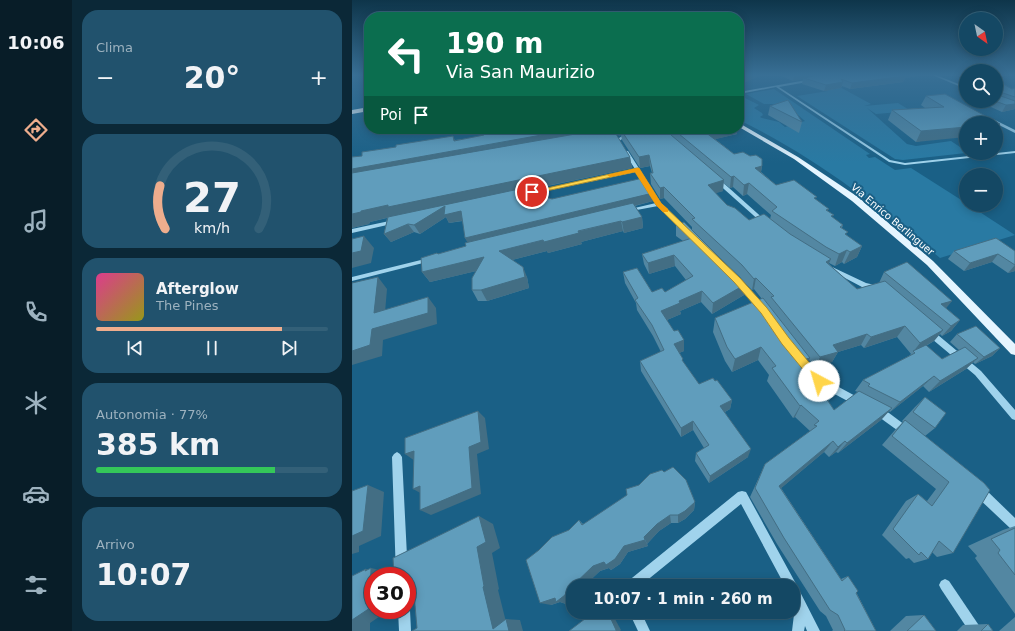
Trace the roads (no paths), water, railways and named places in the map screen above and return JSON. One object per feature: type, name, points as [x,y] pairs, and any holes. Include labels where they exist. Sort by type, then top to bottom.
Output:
[{"type":"highway","points":[[352,108],[364,107]]},
{"type":"highway","points":[[352,112],[364,110]]},
{"type":"main road","name":"Via Enrico Berlinguer","points":[[744,129],[796,158],[855,199],[930,263],[1015,351]]},
{"type":"street","points":[[804,104],[889,160],[905,164],[1015,152]]},
{"type":"street","points":[[1003,126],[1015,132]]},
{"type":"street","points":[[624,134],[616,137],[658,204],[689,233]]},
{"type":"street","points":[[514,196],[637,170]]},
{"type":"street","points":[[712,176],[772,228]]},
{"type":"street","points":[[621,213],[658,204]]},
{"type":"street","points":[[352,231],[398,221]]},
{"type":"street","points":[[352,279],[436,259]]},
{"type":"street","points":[[825,266],[864,284],[882,289]]},
{"type":"street","points":[[732,275],[768,317]]},
{"type":"street","points":[[924,327],[978,373],[1015,416]]},
{"type":"street","points":[[795,352],[819,381],[886,416],[910,434]]},
{"type":"street","points":[[397,457],[402,567]]},
{"type":"street","points":[[975,487],[1015,525]]},
{"type":"street","points":[[640,579],[742,496],[787,579]]},
{"type":"street","points":[[945,585],[976,631]]},
{"type":"street","points":[[798,631],[801,604]]},
{"type":"street","points":[[801,604],[814,631]]},
{"type":"street","points":[[404,619],[405,631]]},
{"type":"street","points":[[638,619],[644,631]]}]
